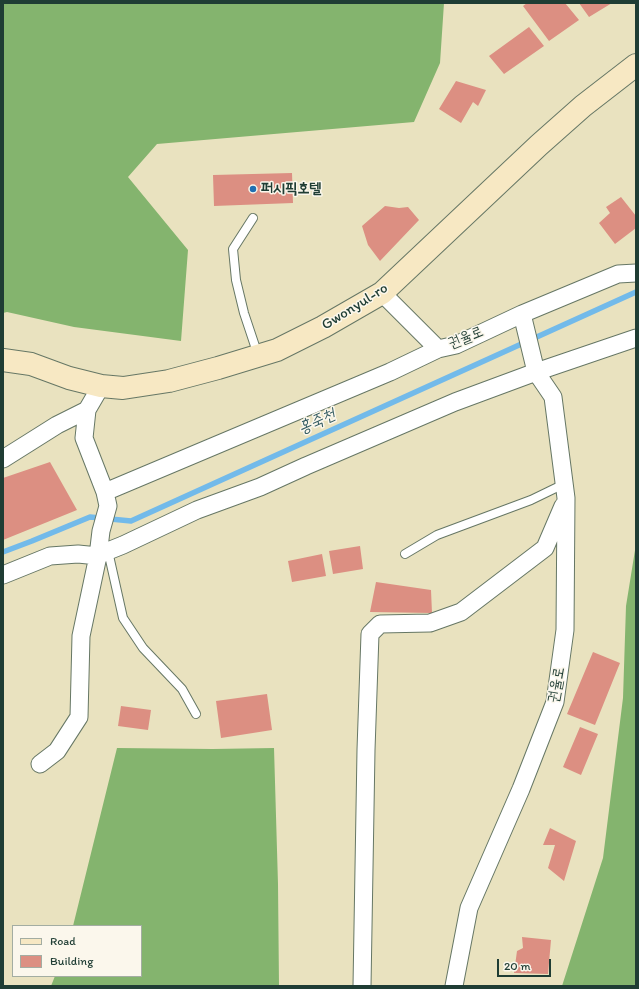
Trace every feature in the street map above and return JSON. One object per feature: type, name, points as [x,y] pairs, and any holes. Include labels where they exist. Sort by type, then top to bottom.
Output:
[{"type":"main road","name":"Gwonyul-ro","points":[[3,360],[31,364],[69,378],[101,386],[124,388],[169,381],[276,350],[323,328],[382,293],[539,145],[583,106],[636,65]]},
{"type":"street","name":"권율로","points":[[382,293],[438,349],[456,344],[522,314],[618,274],[636,273]]},
{"type":"street","points":[[522,314],[536,372]]},
{"type":"street","points":[[3,575],[50,556],[103,553],[123,546],[197,510],[260,487],[455,402],[536,372],[636,338]]},
{"type":"street","points":[[107,499],[438,349]]},
{"type":"street","name":"권율로","points":[[454,986],[469,908],[521,789],[555,702],[565,630],[565,491],[553,397],[536,372]]},
{"type":"street","points":[[40,764],[57,751],[79,717],[81,636],[103,553],[101,531],[107,499],[84,438],[87,410],[101,386]]},
{"type":"street","points":[[3,459],[57,425],[87,410]]},
{"type":"street","points":[[362,986],[370,634],[380,624],[430,623],[461,612],[545,548],[565,491]]},
{"type":"lane","points":[[253,218],[233,249],[236,280],[244,313],[258,356]]},
{"type":"lane","points":[[405,554],[437,535],[531,500],[565,491]]},
{"type":"lane","points":[[103,553],[123,618],[143,648],[182,689],[196,714]]},
{"type":"green space","points":[[3,3],[444,3],[440,63],[414,122],[157,144],[128,177],[188,250],[181,341],[74,327],[7,312],[3,313]]},
{"type":"green space","points":[[636,544],[636,986],[562,986],[603,858],[623,698],[626,606]]},
{"type":"green space","points":[[117,748],[274,748],[279,986],[51,986],[55,977],[142,977],[142,925],[73,925]]},
{"type":"building","points":[[527,3],[565,3],[579,20],[549,41],[523,6]]},
{"type":"building","points":[[579,3],[612,3],[589,17]]},
{"type":"building","points":[[529,27],[544,46],[504,74],[489,56]]},
{"type":"building","points":[[456,81],[486,90],[478,106],[473,102],[461,123],[439,109]]},
{"type":"building","name":"퍼시픽호텔","points":[[292,173],[293,203],[214,206],[213,175]]},
{"type":"building","points":[[621,197],[636,216],[636,228],[615,244],[599,223],[610,213],[606,207]]},
{"type":"building","points":[[385,206],[399,208],[408,207],[419,220],[380,261],[368,245],[362,226]]},
{"type":"building","points":[[50,462],[77,510],[3,540],[3,478]]},
{"type":"building","points":[[360,546],[363,569],[333,574],[329,551]]},
{"type":"building","points":[[322,554],[326,576],[292,582],[288,561]]},
{"type":"building","points":[[376,582],[431,590],[432,613],[370,612]]},
{"type":"building","points":[[593,652],[620,663],[595,725],[567,714]]},
{"type":"building","points":[[267,694],[272,730],[221,738],[216,701]]},
{"type":"building","points":[[121,706],[151,710],[148,730],[118,726]]},
{"type":"building","points":[[580,727],[598,734],[581,775],[563,767]]},
{"type":"building","points":[[550,828],[576,841],[564,881],[548,868],[555,845],[543,845]]},
{"type":"building","points":[[522,937],[551,940],[548,974],[514,973],[517,951],[523,948]]},
{"type":"waterway","name":"홍죽천","points":[[3,552],[90,517],[131,521],[636,292]]},
{"type":"place","name":"퍼시픽호텔","points":[[253,189]]}]
